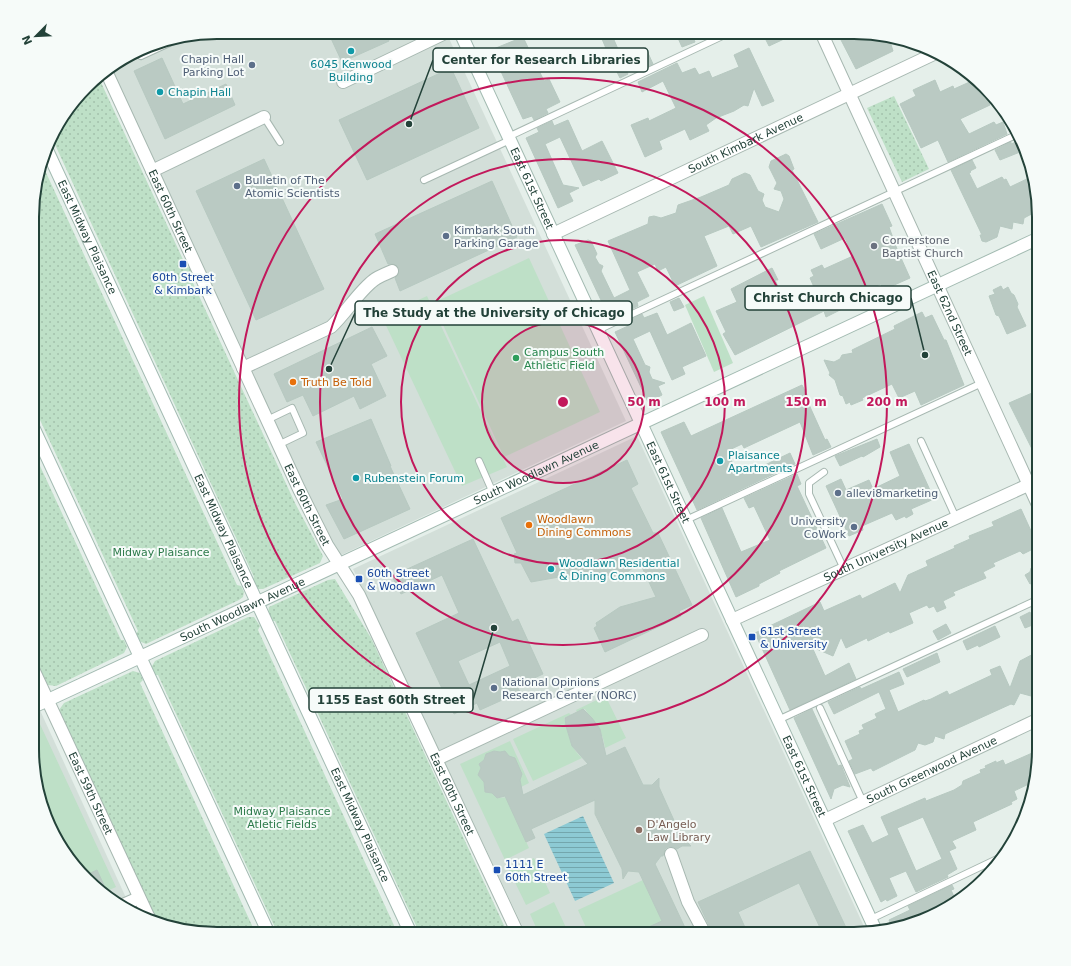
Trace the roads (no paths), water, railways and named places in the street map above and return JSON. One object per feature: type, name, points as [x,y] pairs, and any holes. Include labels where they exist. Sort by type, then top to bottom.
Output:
[{"type":"street","points":[[343,82],[433,39]]},
{"type":"street","name":"East 61st Street","points":[[463,39],[873,926]]},
{"type":"street","name":"East 62nd Street","points":[[824,39],[982,383],[1032,478]]},
{"type":"street","name":"South Kimbark Avenue","points":[[553,234],[930,56]]},
{"type":"street","name":"East 60th Street","points":[[108,76],[278,444],[320,531],[359,595],[515,927]]},
{"type":"street","points":[[152,170],[264,117]]},
{"type":"street","name":"East Midway Plaisance","points":[[50,156],[408,927]]},
{"type":"street","name":"South Woodlawn Avenue","points":[[39,704],[1032,241]]},
{"type":"street","points":[[243,368],[331,327],[342,317],[365,288],[375,279],[392,272]]},
{"type":"street","points":[[39,440],[267,927]]},
{"type":"street","name":"South University Avenue","points":[[732,620],[1032,483]]},
{"type":"street","points":[[437,759],[702,635]]},
{"type":"street","name":"East 59th Street","points":[[39,682],[146,912]]},
{"type":"street","name":"South Greenwood Avenue","points":[[824,820],[1032,722]]},
{"type":"street","points":[[671,854],[688,902],[701,927]]},
{"type":"street","points":[[128,903],[139,898]]},
{"type":"lane","points":[[424,180],[716,39]]},
{"type":"lane","points":[[142,56],[146,54]]},
{"type":"lane","points":[[264,117],[280,142]]},
{"type":"lane","points":[[598,330],[1013,136]]},
{"type":"lane","points":[[686,520],[982,383]]},
{"type":"lane","points":[[267,420],[292,408],[303,433],[278,444]]},
{"type":"lane","points":[[921,441],[956,518]]},
{"type":"lane","points":[[479,460],[493,493]]},
{"type":"lane","points":[[824,472],[809,484],[809,494],[844,569]]},
{"type":"lane","points":[[778,720],[1032,602]]},
{"type":"lane","points":[[820,708],[863,802]]},
{"type":"lane","points":[[870,919],[992,861]]},
{"type":"water","points":[[583,816],[614,883],[575,901],[544,834]]},
{"type":"place","name":"6045 Kenwood Building","points":[[351,51]]},
{"type":"place","name":"Chapin Hall Parking Lot","points":[[252,65]]},
{"type":"place","name":"Chapin Hall","points":[[160,92]]},
{"type":"place","name":"Center for Research Libraries","points":[[409,124]]},
{"type":"place","name":"Bulletin of The Atomic Scientists","points":[[237,186]]},
{"type":"place","name":"Kimbark South Parking Garage","points":[[446,236]]},
{"type":"place","name":"Cornerstone Baptist Church","points":[[874,246]]},
{"type":"place","name":"60th Street & Kimbark","points":[[183,264]]},
{"type":"place","name":"Christ Church Chicago","points":[[925,355]]},
{"type":"place","name":"Campus South Athletic Field","points":[[516,358]]},
{"type":"place","name":"The Study at the University of Chicago","points":[[329,369]]},
{"type":"place","name":"Truth Be Told","points":[[293,382]]},
{"type":"place","name":"Plaisance Apartments","points":[[720,461]]},
{"type":"place","name":"Rubenstein Forum","points":[[356,478]]},
{"type":"place","name":"allevi8marketing","points":[[838,493]]},
{"type":"place","name":"Woodlawn Dining Commons","points":[[529,525]]},
{"type":"place","name":"University CoWork","points":[[854,527]]},
{"type":"place","name":"Woodlawn Residential & Dining Commons","points":[[551,569]]},
{"type":"place","name":"60th Street & Woodlawn","points":[[359,579]]},
{"type":"place","name":"1155 East 60th Street","points":[[494,628]]},
{"type":"place","name":"61st Street & University","points":[[752,637]]},
{"type":"place","name":"National Opinions Research Center (NORC)","points":[[494,688]]},
{"type":"place","name":"D'Angelo Law Library","points":[[639,830]]},
{"type":"place","name":"1111 E 60th Street","points":[[497,870]]},
{"type":"park label","name":"Midway Plaisance","points":[[161,552]]},
{"type":"park label","name":"Midway Plaisance Atletic Fields","points":[[282,817]]}]
